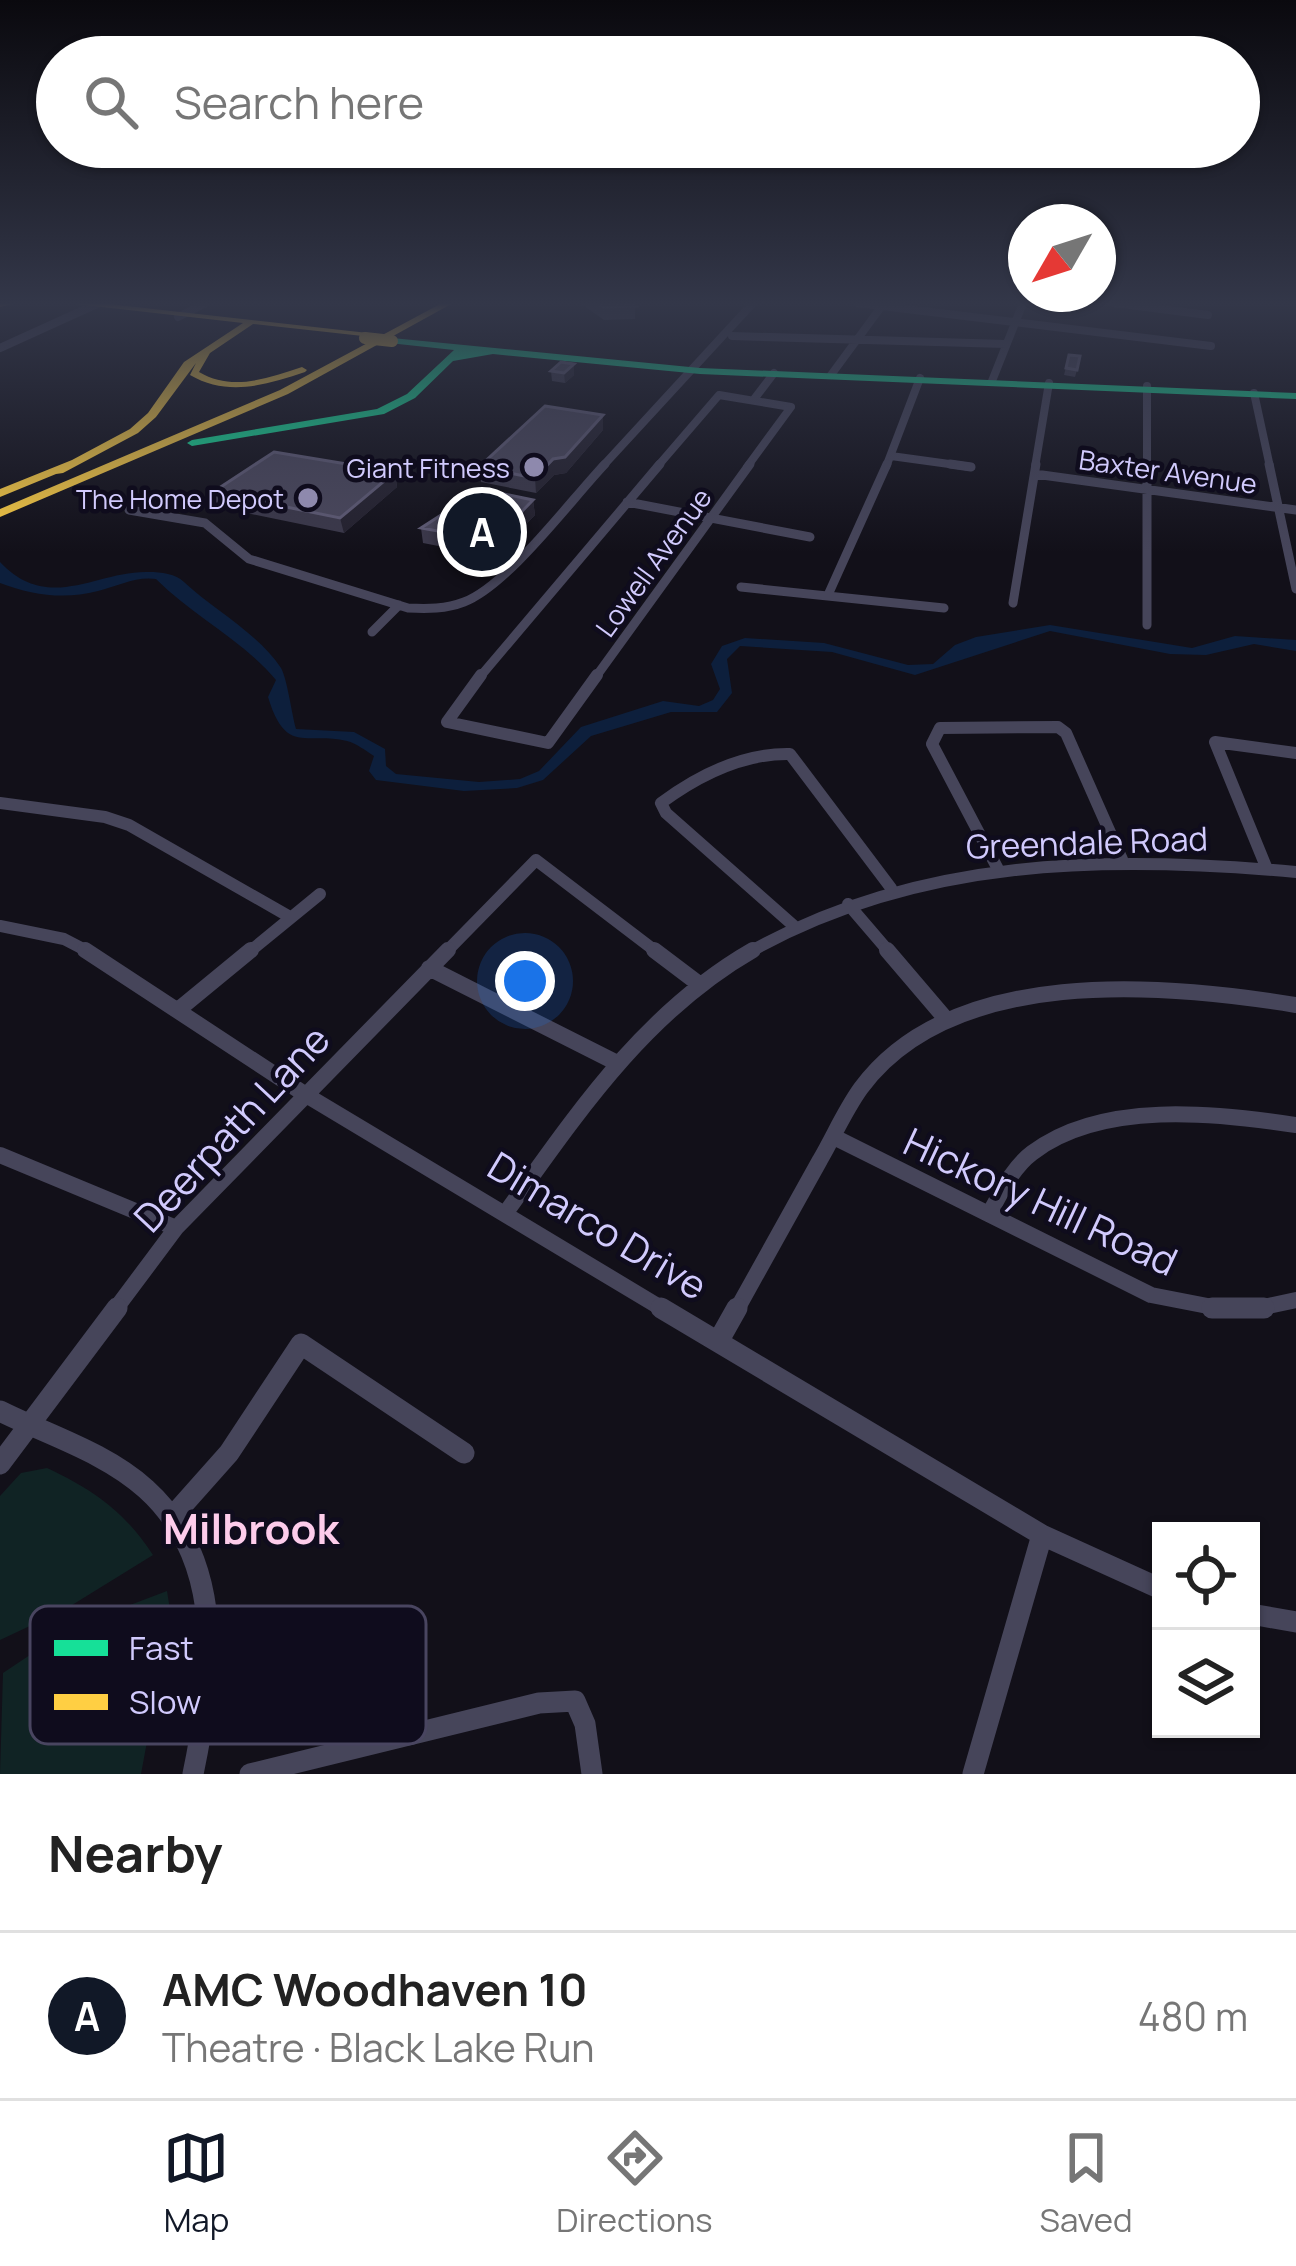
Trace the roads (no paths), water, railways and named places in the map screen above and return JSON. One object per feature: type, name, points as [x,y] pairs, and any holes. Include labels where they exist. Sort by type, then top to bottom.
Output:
[{"type":"main road","points":[[0,515],[114,444],[158,406],[171,386]]},
{"type":"main road","points":[[33,492],[260,404],[293,386]]},
{"type":"main road","points":[[310,386],[306,401],[340,411],[384,404],[414,386]]},
{"type":"main road","points":[[0,495],[33,492],[213,439],[380,412],[411,396],[420,386]]},
{"type":"main road","points":[[1019,386],[1048,391],[1147,386],[1296,396]]},
{"type":"main road","points":[[0,495],[113,442],[158,406]]},
{"type":"main road","points":[[0,515],[112,470],[213,439]]},
{"type":"street","points":[[129,510],[205,523],[249,559],[399,605],[430,610],[468,603],[482,594],[674,386]]},
{"type":"street","points":[[627,502],[719,395],[755,398],[765,386]]},
{"type":"street","points":[[828,595],[917,386]]},
{"type":"street","points":[[1147,386],[1147,625]]},
{"type":"street","points":[[1013,603],[1048,391]]},
{"type":"street","points":[[1254,393],[1296,589]]},
{"type":"street","name":"Lowell Avenue","points":[[627,502],[446,720],[548,743],[790,406],[755,398]]},
{"type":"street","points":[[891,456],[971,467]]},
{"type":"street","name":"Baxter Avenue","points":[[1035,474],[1296,510]]},
{"type":"street","points":[[627,502],[810,536]]},
{"type":"street","points":[[741,587],[944,608]]},
{"type":"street","points":[[372,632],[399,605]]},
{"type":"street","points":[[999,872],[931,739],[940,728],[1058,727],[1068,739],[1124,864]]},
{"type":"street","points":[[1267,869],[1215,742],[1296,753]]},
{"type":"street","points":[[794,926],[666,813],[664,800],[712,773],[757,756],[790,754],[891,888]]},
{"type":"street","points":[[0,823],[4,804],[105,817],[129,825],[290,917]]},
{"type":"street","name":"Deerpath Lane","points":[[0,1465],[176,1228],[536,860],[699,984]]},
{"type":"street","name":"Greendale Road","points":[[506,1210],[617,1063],[699,984],[794,926],[891,888],[999,872],[1124,864],[1296,872]]},
{"type":"street","points":[[178,1010],[320,894]]},
{"type":"street","points":[[848,904],[945,1018]]},
{"type":"street","name":"Dimarco Drive","points":[[0,926],[64,939],[306,1095],[506,1210],[1042,1535],[1152,1585]]},
{"type":"street","points":[[429,968],[617,1063]]},
{"type":"street","points":[[719,1340],[859,1091],[879,1066],[945,1018],[1034,998],[1141,989],[1239,994],[1296,1005]]},
{"type":"street","points":[[989,1214],[1029,1155],[1058,1136],[1147,1119],[1220,1118],[1296,1125]]},
{"type":"street","name":"Hickory Hill Road","points":[[834,1138],[1150,1295],[1196,1307],[1248,1310],[1296,1300]]},
{"type":"street","points":[[0,1155],[176,1228]]},
{"type":"street","points":[[173,1516],[229,1453],[301,1345],[464,1453]]},
{"type":"street","points":[[0,1411],[123,1472],[173,1516],[194,1560],[206,1606]]},
{"type":"street","points":[[973,1774],[1042,1535]]},
{"type":"street","points":[[1260,1616],[1296,1622]]},
{"type":"street","points":[[426,1731],[539,1703],[575,1702],[585,1724],[592,1774]]},
{"type":"street","points":[[193,1774],[200,1744]]},
{"type":"street","points":[[250,1774],[372,1744]]},
{"type":"water","points":[[0,562],[18,577],[55,587],[130,573],[177,577],[272,656],[283,673],[296,729],[354,732],[385,749],[386,766],[396,774],[479,782],[520,779],[539,771],[581,727],[663,701],[699,706],[713,700],[720,689],[711,664],[722,646],[745,638],[824,643],[908,665],[933,664],[955,645],[976,637],[1050,625],[1192,648],[1235,636],[1296,640],[1296,651],[1254,644],[1206,655],[1170,654],[1050,631],[915,675],[832,652],[740,646],[727,659],[732,693],[717,712],[671,712],[591,736],[543,780],[517,788],[464,791],[376,780],[369,771],[374,756],[357,745],[290,734],[268,697],[276,680],[156,579],[85,594],[48,595],[0,583]]},
{"type":"place","name":"Giant Fitness","points":[[534,467]]},
{"type":"place","name":"The Home Depot","points":[[308,498]]},
{"type":"place","name":"AMC Woodhaven 10","points":[[482,532]]},
{"type":"district","name":"Milbrook","points":[[251,1528]]}]
